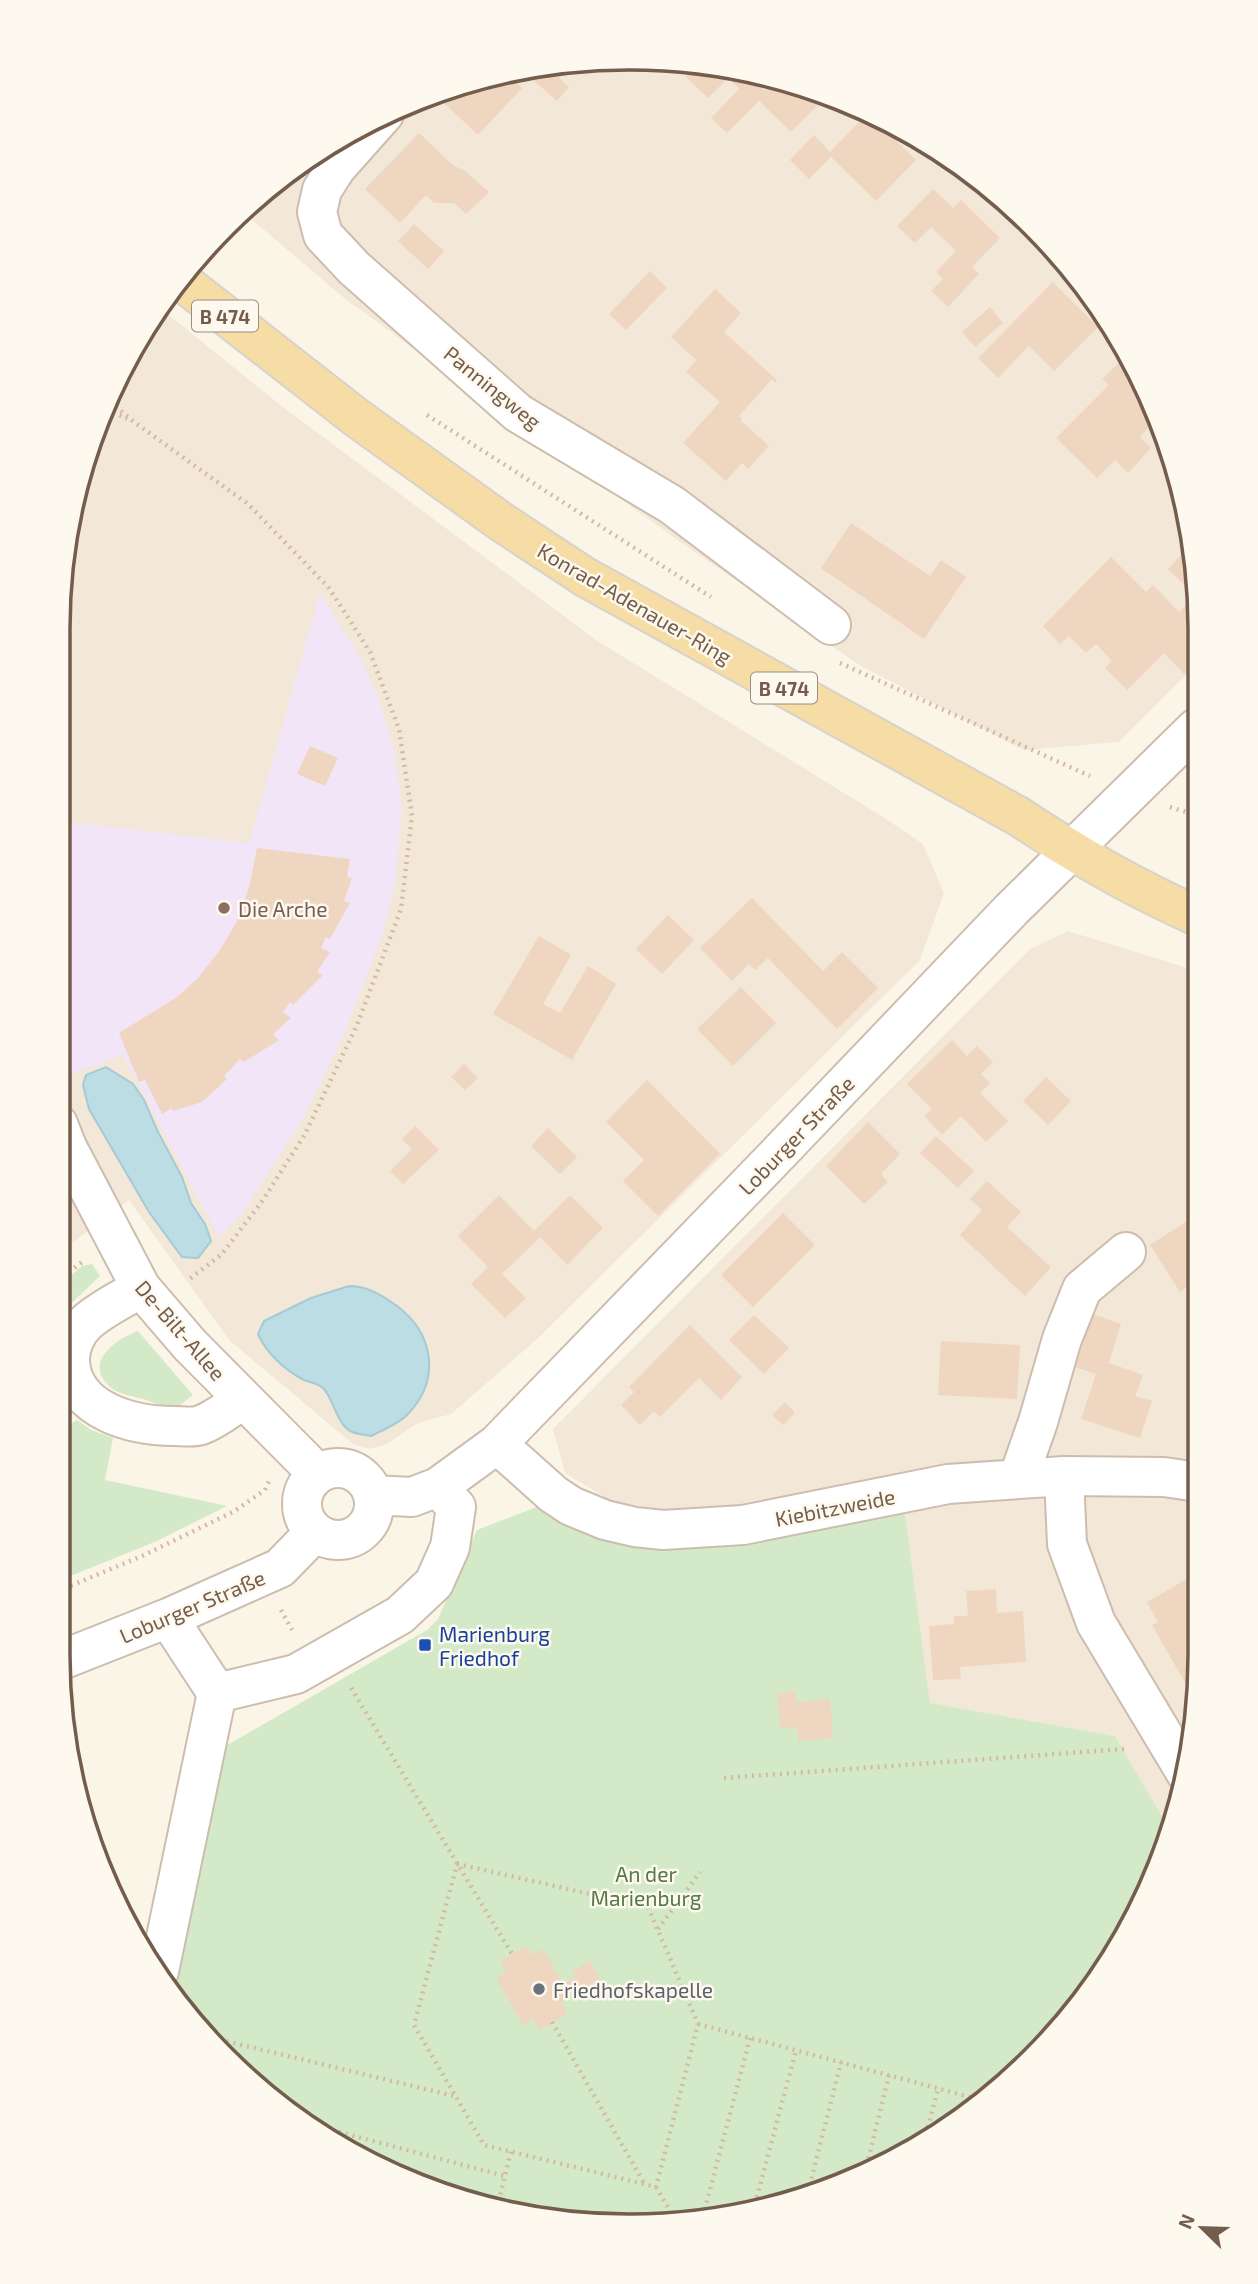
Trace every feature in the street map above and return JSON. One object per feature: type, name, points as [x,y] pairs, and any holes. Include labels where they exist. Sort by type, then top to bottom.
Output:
[{"type":"main road","name":"Konrad-Adenauer-Ring","points":[[188,286],[357,418],[500,521],[585,577],[1017,816],[1070,851],[1156,898],[1188,912]]},
{"type":"street","name":"Panningweg","points":[[362,139],[321,190],[317,212],[323,235],[354,268],[518,414],[672,505],[831,625]]},
{"type":"street","name":"Loburger Straße","points":[[373,1495],[412,1497],[438,1487],[497,1444],[1070,851],[1188,736]]},
{"type":"street","name":"De-Bilt-Allee","points":[[70,1153],[141,1288],[242,1400],[318,1474]]},
{"type":"street","points":[[1018,1479],[1062,1339],[1082,1289],[1126,1252]]},
{"type":"street","points":[[70,1352],[75,1338],[86,1324],[141,1288]]},
{"type":"street","points":[[70,1375],[87,1400],[100,1409],[127,1420],[156,1426],[200,1426],[242,1400]]},
{"type":"street","name":"Kiebitzweide","points":[[497,1444],[553,1494],[571,1506],[615,1522],[663,1530],[743,1525],[948,1484],[1064,1476],[1164,1477],[1188,1481]]},
{"type":"street","points":[[339,1468],[360,1476],[373,1495],[374,1506],[366,1527],[347,1540],[336,1541],[314,1532],[307,1524],[301,1503],[304,1491],[318,1474],[339,1468]]},
{"type":"street","points":[[1064,1476],[1067,1544],[1096,1623],[1177,1758]]},
{"type":"street","points":[[217,1693],[296,1674],[400,1615],[434,1583],[450,1546],[456,1507],[438,1487]]},
{"type":"street","name":"Loburger Straße","points":[[70,1657],[168,1618],[280,1568],[314,1532]]},
{"type":"street","points":[[161,1961],[217,1693],[168,1618]]},
{"type":"path","points":[[116,407],[248,504],[329,589],[370,652],[399,729],[412,816],[401,909],[357,1025],[304,1134],[263,1200],[222,1254],[186,1282]]},
{"type":"path","points":[[114,412],[134,422]]},
{"type":"path","points":[[70,1586],[142,1556],[233,1512],[265,1490],[286,1443]]},
{"type":"path","points":[[262,1576],[457,1864],[512,1954]]},
{"type":"path","points":[[724,1778],[1122,1749],[1177,1758]]},
{"type":"path","points":[[457,1864],[648,1907],[698,2024],[656,2187],[671,2212]]},
{"type":"path","points":[[457,1864],[414,2025],[484,2145],[656,2187]]},
{"type":"path","points":[[658,1929],[700,1872]]},
{"type":"path","points":[[552,2022],[644,2184]]},
{"type":"path","points":[[698,2024],[970,2097]]},
{"type":"path","points":[[705,2208],[750,2038]]},
{"type":"path","points":[[225,2041],[454,2096]]},
{"type":"path","points":[[756,2199],[796,2050]]},
{"type":"path","points":[[810,2184],[841,2063]]},
{"type":"path","points":[[868,2160],[889,2075]]},
{"type":"path","points":[[928,2127],[938,2089]]},
{"type":"path","points":[[337,2132],[505,2176]]},
{"type":"path","points":[[499,2198],[511,2151]]},
{"type":"shaded area","points":[[592,71],[666,71],[774,89],[843,113],[909,145],[940,164],[998,209],[1049,260],[1094,318],[1145,415],[1169,484],[1187,592],[1188,673],[1119,742],[1024,750],[861,666],[679,541],[344,298],[250,218],[318,164],[382,128],[449,100],[484,89],[556,75]]},
{"type":"shaded area","points":[[167,314],[283,407],[596,640],[923,844],[944,893],[920,960],[536,1340],[451,1414],[418,1423],[387,1444],[369,1449],[353,1444],[230,1341],[129,1200],[70,1245],[71,592],[81,520],[100,449],[128,382]]},
{"type":"shaded area","name":"Die Arche","points":[[320,593],[362,661],[382,707],[395,757],[402,809],[395,884],[383,933],[346,1030],[302,1120],[241,1215],[219,1237],[123,1055],[72,1074],[70,822],[249,843]]},
{"type":"shaded area","points":[[1068,931],[1188,968],[1188,1468],[1174,1465],[943,1465],[745,1511],[668,1511],[611,1501],[565,1473],[553,1429],[1030,949]]},
{"type":"shaded area","points":[[1065,1489],[1188,1495],[1187,1692],[1177,1764],[1163,1818],[1115,1736],[930,1703],[904,1506]]},
{"type":"green space","points":[[92,1264],[100,1276],[70,1305],[70,1276],[82,1266]]},
{"type":"green space","points":[[138,1331],[193,1395],[175,1406],[167,1406],[115,1391],[108,1385],[102,1376],[101,1360],[113,1345]]},
{"type":"green space","points":[[77,1420],[91,1430],[113,1438],[105,1480],[227,1506],[157,1541],[70,1576],[70,1424]]},
{"type":"green space","name":"An der Marienburg","points":[[542,1505],[593,1537],[653,1549],[746,1539],[904,1506],[930,1703],[1115,1736],[1163,1818],[1145,1869],[1113,1935],[1094,1966],[1049,2024],[998,2075],[969,2098],[940,2120],[876,2156],[809,2184],[774,2195],[666,2213],[592,2213],[556,2209],[484,2195],[449,2184],[349,2139],[318,2120],[260,2075],[209,2024],[174,1979],[224,1747],[427,1630],[438,1619],[477,1530]]},
{"type":"water","points":[[106,1067],[133,1084],[144,1100],[182,1177],[191,1203],[205,1224],[211,1241],[198,1258],[182,1257],[149,1212],[89,1109],[83,1085],[86,1075]]},
{"type":"water","points":[[349,1286],[374,1292],[397,1306],[419,1330],[429,1357],[429,1372],[419,1400],[401,1420],[371,1436],[350,1431],[324,1389],[297,1376],[284,1366],[271,1355],[258,1334],[264,1321],[311,1298]]},
{"type":"building","points":[[689,74],[727,79],[708,98],[686,77]]},
{"type":"building","points":[[556,75],[569,87],[557,101],[532,79]]},
{"type":"building","points":[[730,80],[759,86],[765,91],[768,88],[774,89],[819,104],[791,132],[759,101],[727,133],[711,118],[739,89]]},
{"type":"building","points":[[516,82],[522,88],[478,135],[443,102]]},
{"type":"building","points":[[860,121],[891,136],[916,160],[876,201],[831,157],[809,179],[790,160],[814,135],[830,152]]},
{"type":"building","points":[[419,133],[454,166],[464,170],[489,192],[466,214],[454,203],[434,203],[426,195],[400,223],[365,189]]},
{"type":"building","points":[[933,189],[953,208],[961,200],[1000,238],[972,267],[979,274],[948,307],[931,291],[943,279],[936,272],[956,251],[931,227],[915,243],[897,226]]},
{"type":"building","points":[[414,224],[444,251],[428,269],[398,241]]},
{"type":"building","points":[[650,271],[667,288],[626,330],[609,314]]},
{"type":"building","points":[[1053,282],[1098,327],[1054,371],[1029,346],[998,378],[978,358]]},
{"type":"building","points":[[715,289],[741,313],[724,332],[777,380],[775,383],[772,379],[739,416],[741,421],[769,446],[748,469],[742,463],[726,481],[683,443],[720,402],[686,372],[696,360],[671,337]]},
{"type":"building","points":[[990,307],[1003,323],[975,347],[962,332]]},
{"type":"building","points":[[1119,362],[1149,427],[1140,437],[1151,448],[1128,473],[1115,460],[1097,478],[1056,438],[1109,385],[1102,379]]},
{"type":"building","points":[[851,523],[930,576],[941,560],[966,577],[924,639],[821,568]]},
{"type":"building","points":[[1182,554],[1186,587],[1168,569]]},
{"type":"building","points":[[1111,557],[1146,592],[1153,585],[1179,612],[1187,604],[1188,670],[1184,674],[1164,653],[1127,690],[1105,668],[1112,661],[1096,644],[1086,653],[1069,636],[1060,644],[1043,626]]},
{"type":"building","points":[[310,746],[338,758],[325,786],[297,774]]},
{"type":"building","points":[[257,848],[350,859],[347,877],[352,878],[344,901],[350,903],[330,939],[326,937],[321,948],[330,952],[317,972],[323,975],[293,1005],[290,1002],[283,1012],[291,1018],[273,1034],[279,1040],[244,1062],[240,1059],[224,1076],[227,1079],[202,1102],[173,1111],[172,1108],[162,1114],[145,1080],[139,1082],[119,1033],[177,997],[198,978],[220,950],[236,923],[249,888]]},
{"type":"building","points":[[752,898],[823,971],[842,952],[878,988],[837,1029],[768,958],[755,970],[749,964],[732,981],[700,948]]},
{"type":"building","points":[[668,915],[694,940],[662,974],[636,949]]},
{"type":"building","points":[[539,936],[571,955],[543,1004],[560,1013],[588,966],[616,984],[572,1060],[493,1014]]},
{"type":"building","points":[[741,987],[776,1023],[733,1066],[697,1029]]},
{"type":"building","points":[[952,1040],[967,1056],[977,1046],[993,1062],[981,1074],[990,1083],[980,1093],[1008,1121],[986,1142],[961,1116],[942,1135],[924,1116],[932,1109],[907,1084]]},
{"type":"building","points":[[464,1064],[478,1078],[465,1090],[451,1077]]},
{"type":"building","points":[[1046,1077],[1071,1101],[1048,1125],[1023,1101]]},
{"type":"building","points":[[647,1080],[720,1154],[658,1216],[623,1181],[644,1160],[606,1122]]},
{"type":"building","points":[[868,1122],[900,1154],[881,1174],[888,1182],[864,1204],[826,1166]]},
{"type":"building","points":[[415,1126],[439,1150],[403,1184],[390,1171],[412,1149],[402,1139]]},
{"type":"building","points":[[548,1128],[577,1157],[560,1174],[531,1146]]},
{"type":"building","points":[[936,1136],[974,1171],[958,1188],[920,1153]]},
{"type":"building","points":[[987,1181],[1021,1212],[1007,1227],[1051,1267],[1025,1296],[960,1235],[982,1210],[970,1199]]},
{"type":"building","points":[[499,1195],[534,1231],[570,1195],[603,1228],[567,1265],[540,1237],[502,1274],[526,1298],[505,1318],[471,1284],[488,1267],[458,1236]]},
{"type":"building","points":[[783,1213],[815,1245],[753,1307],[721,1275]]},
{"type":"building","points":[[1188,1220],[1188,1287],[1180,1292],[1150,1245]]},
{"type":"building","points":[[1093,1314],[1121,1324],[1109,1363],[1143,1375],[1135,1396],[1152,1401],[1140,1438],[1081,1419],[1096,1374],[1075,1367]]},
{"type":"building","points":[[754,1315],[789,1348],[764,1374],[729,1340]]},
{"type":"building","points":[[690,1325],[742,1377],[721,1400],[699,1378],[660,1417],[654,1411],[640,1425],[621,1405],[634,1392],[629,1387]]},
{"type":"building","points":[[941,1341],[1020,1345],[1017,1399],[938,1395]]},
{"type":"building","points":[[785,1402],[795,1413],[783,1425],[772,1415]]},
{"type":"building","points":[[1188,1578],[1187,1686],[1152,1625],[1158,1622],[1147,1602]]},
{"type":"building","points":[[996,1589],[997,1613],[1023,1611],[1026,1662],[960,1667],[961,1679],[933,1680],[929,1626],[954,1624],[954,1616],[968,1616],[966,1591]]},
{"type":"building","points":[[795,1691],[796,1702],[830,1699],[833,1738],[798,1741],[797,1727],[780,1728],[777,1693]]},
{"type":"building","name":"Friedhofskapelle","points":[[526,1946],[532,1955],[543,1949],[563,1984],[575,1978],[571,1972],[590,1961],[600,1979],[581,1990],[579,1987],[569,1993],[571,1997],[561,2003],[567,2014],[540,2030],[533,2019],[523,2025],[496,1978],[506,1972],[500,1961]]},
{"type":"place","name":"Die Arche","points":[[224,908]]},
{"type":"place","name":"Marienburg Friedhof","points":[[425,1645]]},
{"type":"place","name":"Friedhofskapelle","points":[[539,1989]]}]
